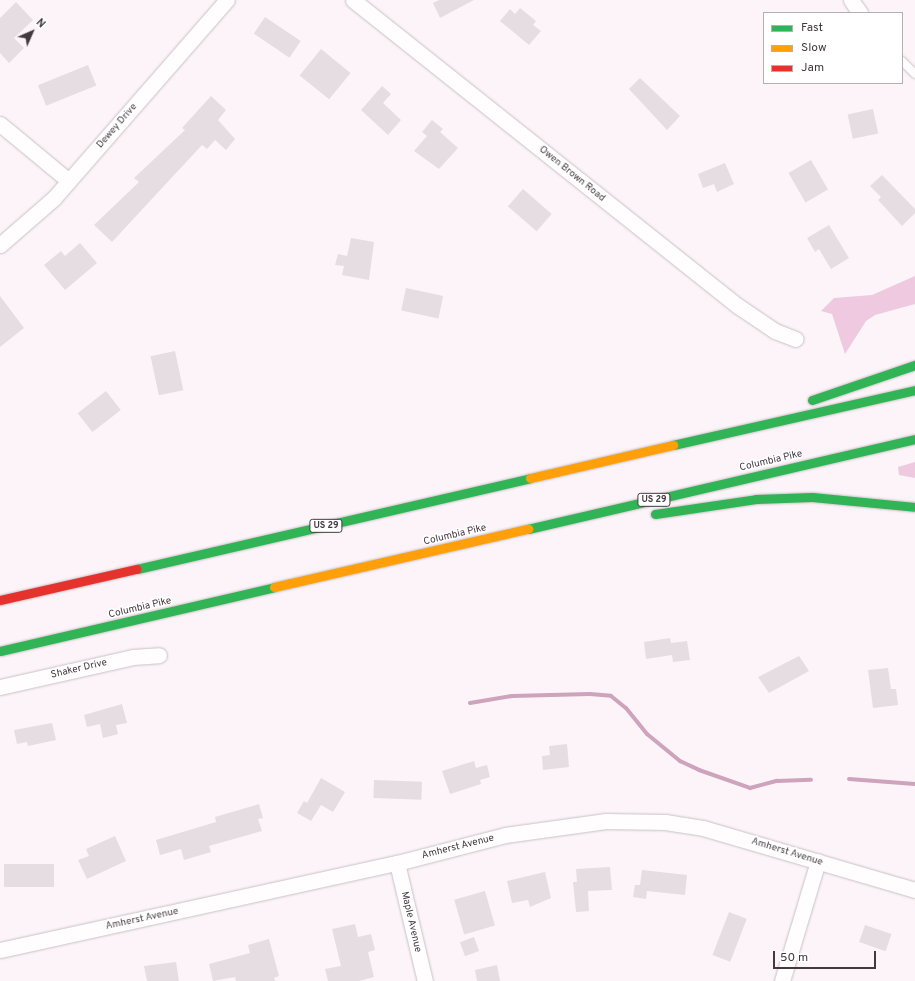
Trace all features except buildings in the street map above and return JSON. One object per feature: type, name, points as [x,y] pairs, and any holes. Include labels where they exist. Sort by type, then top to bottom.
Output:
[{"type":"highway","points":[[802,404],[915,366]]},
{"type":"highway","name":"US 29","points":[[0,600],[652,452],[915,390]]},
{"type":"highway","points":[[652,452],[787,408]]},
{"type":"highway","name":"Columbia Pike","points":[[0,651],[394,561],[915,439]]},
{"type":"highway","points":[[646,516],[756,499],[812,497],[915,507]]},
{"type":"highway","points":[[394,561],[590,525]]},
{"type":"street","name":"Dewey Drive","points":[[0,245],[69,181],[227,0]]},
{"type":"street","name":"Owen Brown Road","points":[[353,0],[738,306],[775,331],[796,338]]},
{"type":"street","points":[[851,0],[859,12]]},
{"type":"street","points":[[0,124],[69,181]]},
{"type":"street","name":"Shaker Drive","points":[[0,687],[133,657],[159,655]]},
{"type":"street","name":"Amherst Avenue","points":[[0,950],[397,863],[505,835],[557,826],[633,821],[703,828],[915,890]]},
{"type":"street","points":[[782,981],[818,861]]},
{"type":"street","name":"Maple Avenue","points":[[397,863],[424,981]]},
{"type":"lane","points":[[903,62],[915,74]]},
{"type":"shaded area","points":[[915,276],[915,304],[875,315],[866,321],[845,354],[832,314],[821,311],[834,298],[872,295]]},
{"type":"shaded area","points":[[915,462],[915,478],[899,475],[898,467]]},
{"type":"waterway","points":[[470,703],[512,696],[590,694],[611,696],[626,708],[647,734],[680,761],[699,770],[750,788],[777,781],[811,780]]},
{"type":"waterway","points":[[849,779],[915,784]]},
{"type":"traffic: fast","points":[[812,400],[915,365]]},
{"type":"traffic: fast","points":[[673,445],[915,390]]},
{"type":"traffic: fast","points":[[528,529],[915,439]]},
{"type":"traffic: fast","points":[[137,569],[530,478]]},
{"type":"traffic: fast","points":[[655,514],[756,499],[812,497],[915,507]]},
{"type":"traffic: fast","points":[[0,651],[274,587]]},
{"type":"traffic: slow","points":[[530,478],[673,445]]},
{"type":"traffic: slow","points":[[274,587],[528,529]]},
{"type":"traffic: jam","points":[[0,600],[137,569]]}]
